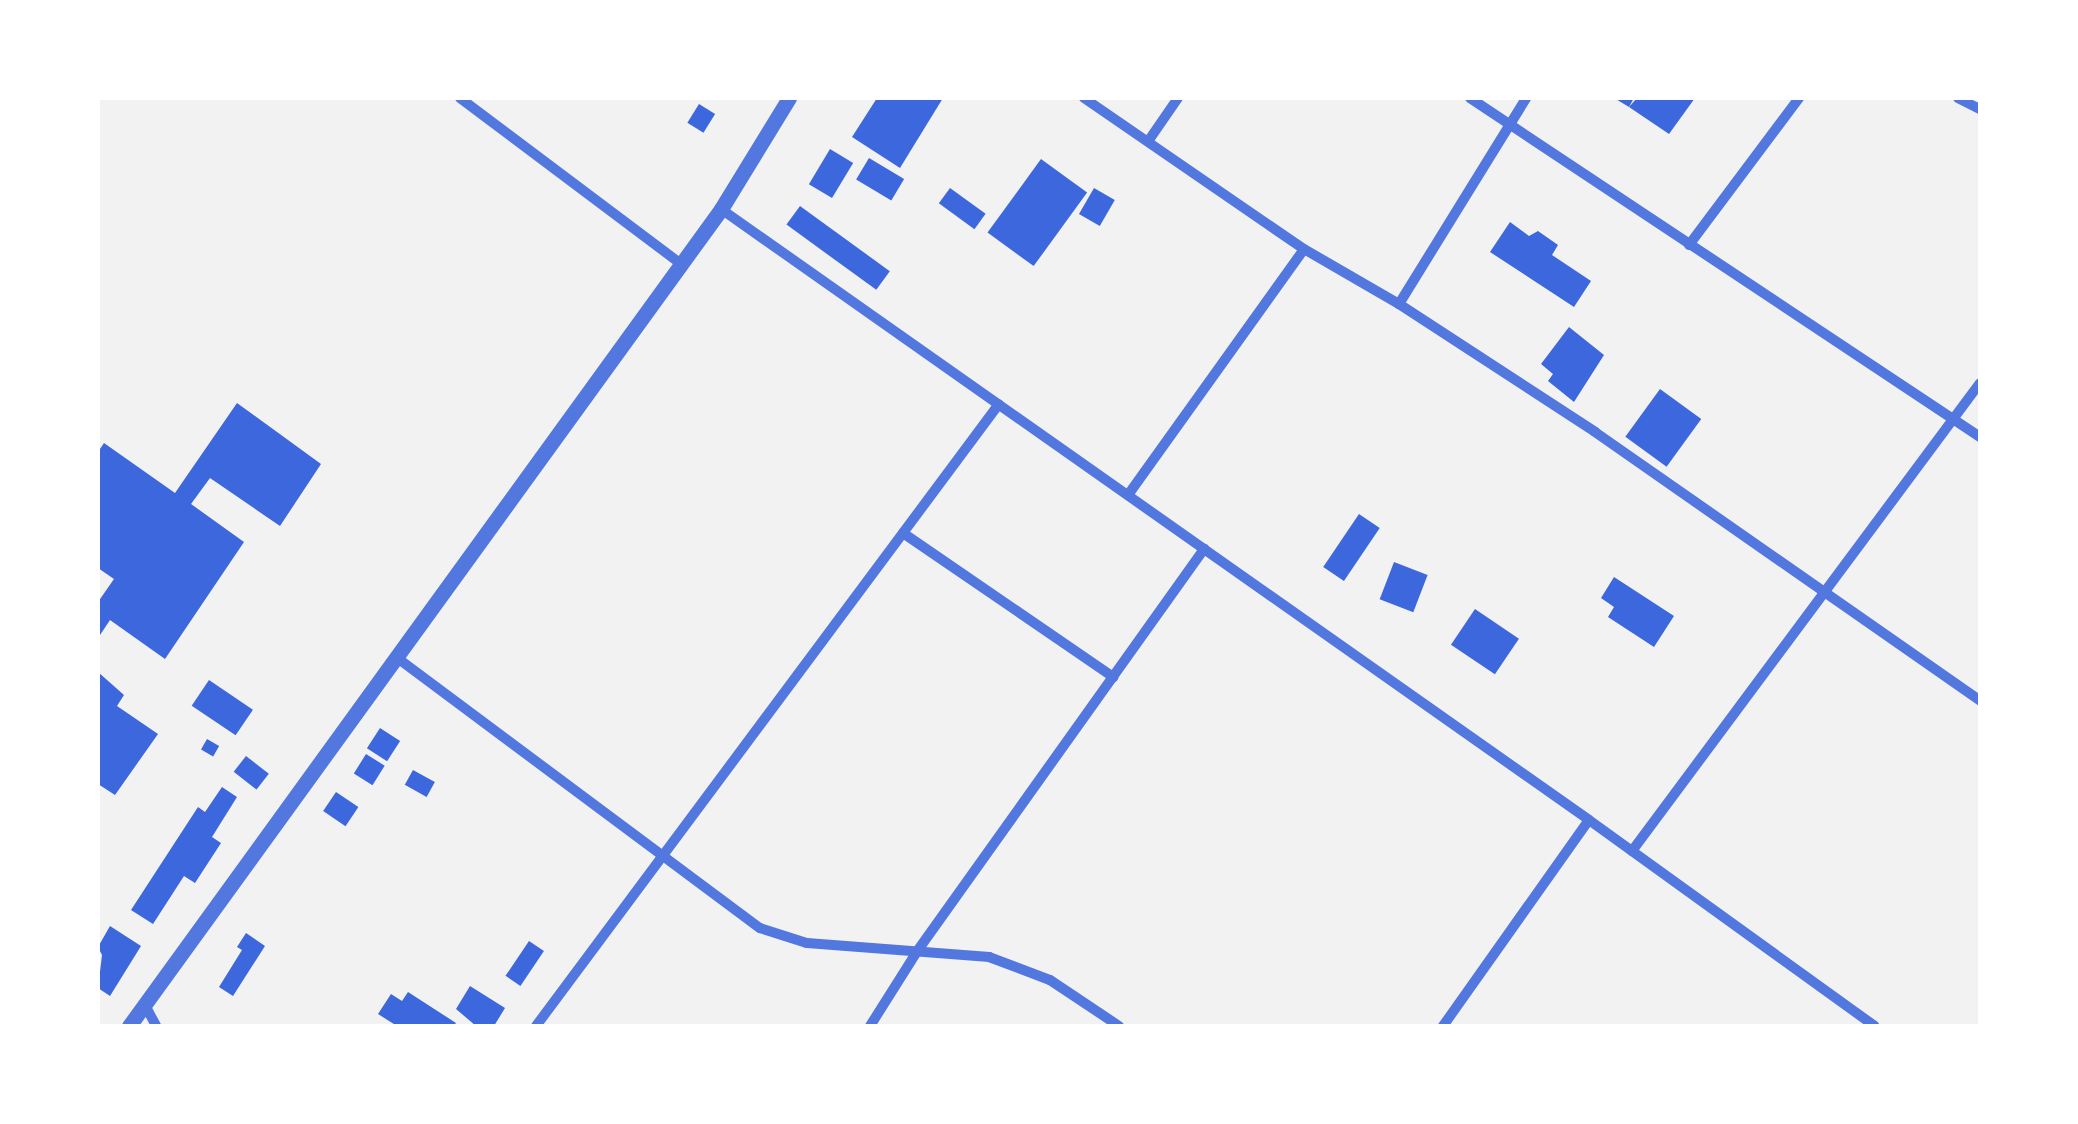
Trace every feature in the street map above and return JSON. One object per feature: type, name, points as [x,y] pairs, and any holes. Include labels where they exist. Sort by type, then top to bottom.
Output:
[{"type":"street","points":[[460,98],[681,264]]},
{"type":"street","points":[[129,1026],[681,264],[789,98]]},
{"type":"street","points":[[1084,98],[1304,249],[1399,304],[1595,432],[1980,701]]},
{"type":"street","points":[[1150,140],[1178,98]]},
{"type":"street","points":[[1470,98],[1980,437]]},
{"type":"street","points":[[1399,304],[1506,124],[1526,98]]},
{"type":"street","points":[[1689,245],[1799,98]]},
{"type":"street","points":[[1958,98],[1980,109]]},
{"type":"street","points":[[720,209],[1589,820],[1875,1026]]},
{"type":"street","points":[[1128,495],[1304,249]]},
{"type":"street","points":[[1632,851],[1980,383]]},
{"type":"street","points":[[536,1026],[999,404]]},
{"type":"street","points":[[903,532],[1113,676]]},
{"type":"street","points":[[870,1026],[918,950],[1204,549]]},
{"type":"street","points":[[396,656],[760,928],[781,938],[990,957],[1050,980],[1118,1026]]},
{"type":"street","points":[[1443,1026],[1589,820]]},
{"type":"street","points":[[145,1005],[156,1026]]},
{"type":"building","points":[[877,98],[943,98],[900,168],[852,137]]},
{"type":"building","points":[[1614,98],[1634,98],[1629,107]]},
{"type":"building","points":[[1637,98],[1695,98],[1669,134],[1629,107]]},
{"type":"building","points":[[699,104],[715,114],[703,133],[687,123]]},
{"type":"building","points":[[830,149],[853,163],[832,198],[809,184]]},
{"type":"building","points":[[869,158],[904,179],[891,201],[856,179]]},
{"type":"building","points":[[1041,159],[1087,193],[1034,266],[988,233]]},
{"type":"building","points":[[950,188],[986,214],[974,229],[939,203]]},
{"type":"building","points":[[1094,188],[1115,200],[1100,226],[1079,214]]},
{"type":"building","points":[[800,206],[890,271],[876,290],[786,225]]},
{"type":"building","points":[[1510,222],[1529,236],[1538,231],[1558,245],[1552,255],[1591,281],[1574,307],[1490,252]]},
{"type":"building","points":[[1569,327],[1604,355],[1574,402],[1548,381],[1553,374],[1541,364]]},
{"type":"building","points":[[1660,389],[1701,419],[1667,467],[1625,437]]},
{"type":"building","points":[[237,403],[321,464],[280,526],[210,478],[191,504],[244,542],[165,659],[110,620],[98,638],[98,602],[114,579],[98,568],[98,452],[104,443],[175,493]]},
{"type":"building","points":[[1359,514],[1380,528],[1344,581],[1323,567]]},
{"type":"building","points":[[1394,562],[1428,575],[1413,612],[1380,599]]},
{"type":"building","points":[[1614,577],[1674,616],[1654,647],[1608,617],[1614,607],[1601,598]]},
{"type":"building","points":[[1475,609],[1519,639],[1495,674],[1451,645]]},
{"type":"building","points":[[98,672],[124,695],[117,706],[158,734],[115,795],[98,784]]},
{"type":"building","points":[[209,680],[253,710],[236,735],[192,706]]},
{"type":"building","points":[[380,728],[400,741],[387,761],[367,748]]},
{"type":"building","points":[[207,739],[219,746],[213,756],[201,749]]},
{"type":"building","points":[[366,754],[385,766],[372,785],[354,774]]},
{"type":"building","points":[[246,756],[269,774],[257,790],[234,772]]},
{"type":"building","points":[[413,770],[435,782],[427,797],[405,785]]},
{"type":"building","points":[[222,787],[237,797],[212,837],[221,843],[195,883],[184,876],[153,924],[131,910],[198,807],[205,812]]},
{"type":"building","points":[[336,792],[358,807],[346,826],[323,811]]},
{"type":"building","points":[[110,926],[141,946],[110,996],[98,988],[102,955],[98,947]]},
{"type":"building","points":[[246,933],[265,946],[233,996],[219,987],[242,950],[237,947]]},
{"type":"building","points":[[529,941],[544,951],[520,986],[506,976]]},
{"type":"building","points":[[470,986],[505,1008],[494,1026],[476,1026],[456,1009]]},
{"type":"building","points":[[408,992],[456,1023],[454,1026],[397,1026],[378,1014],[391,994],[402,1001]]}]
